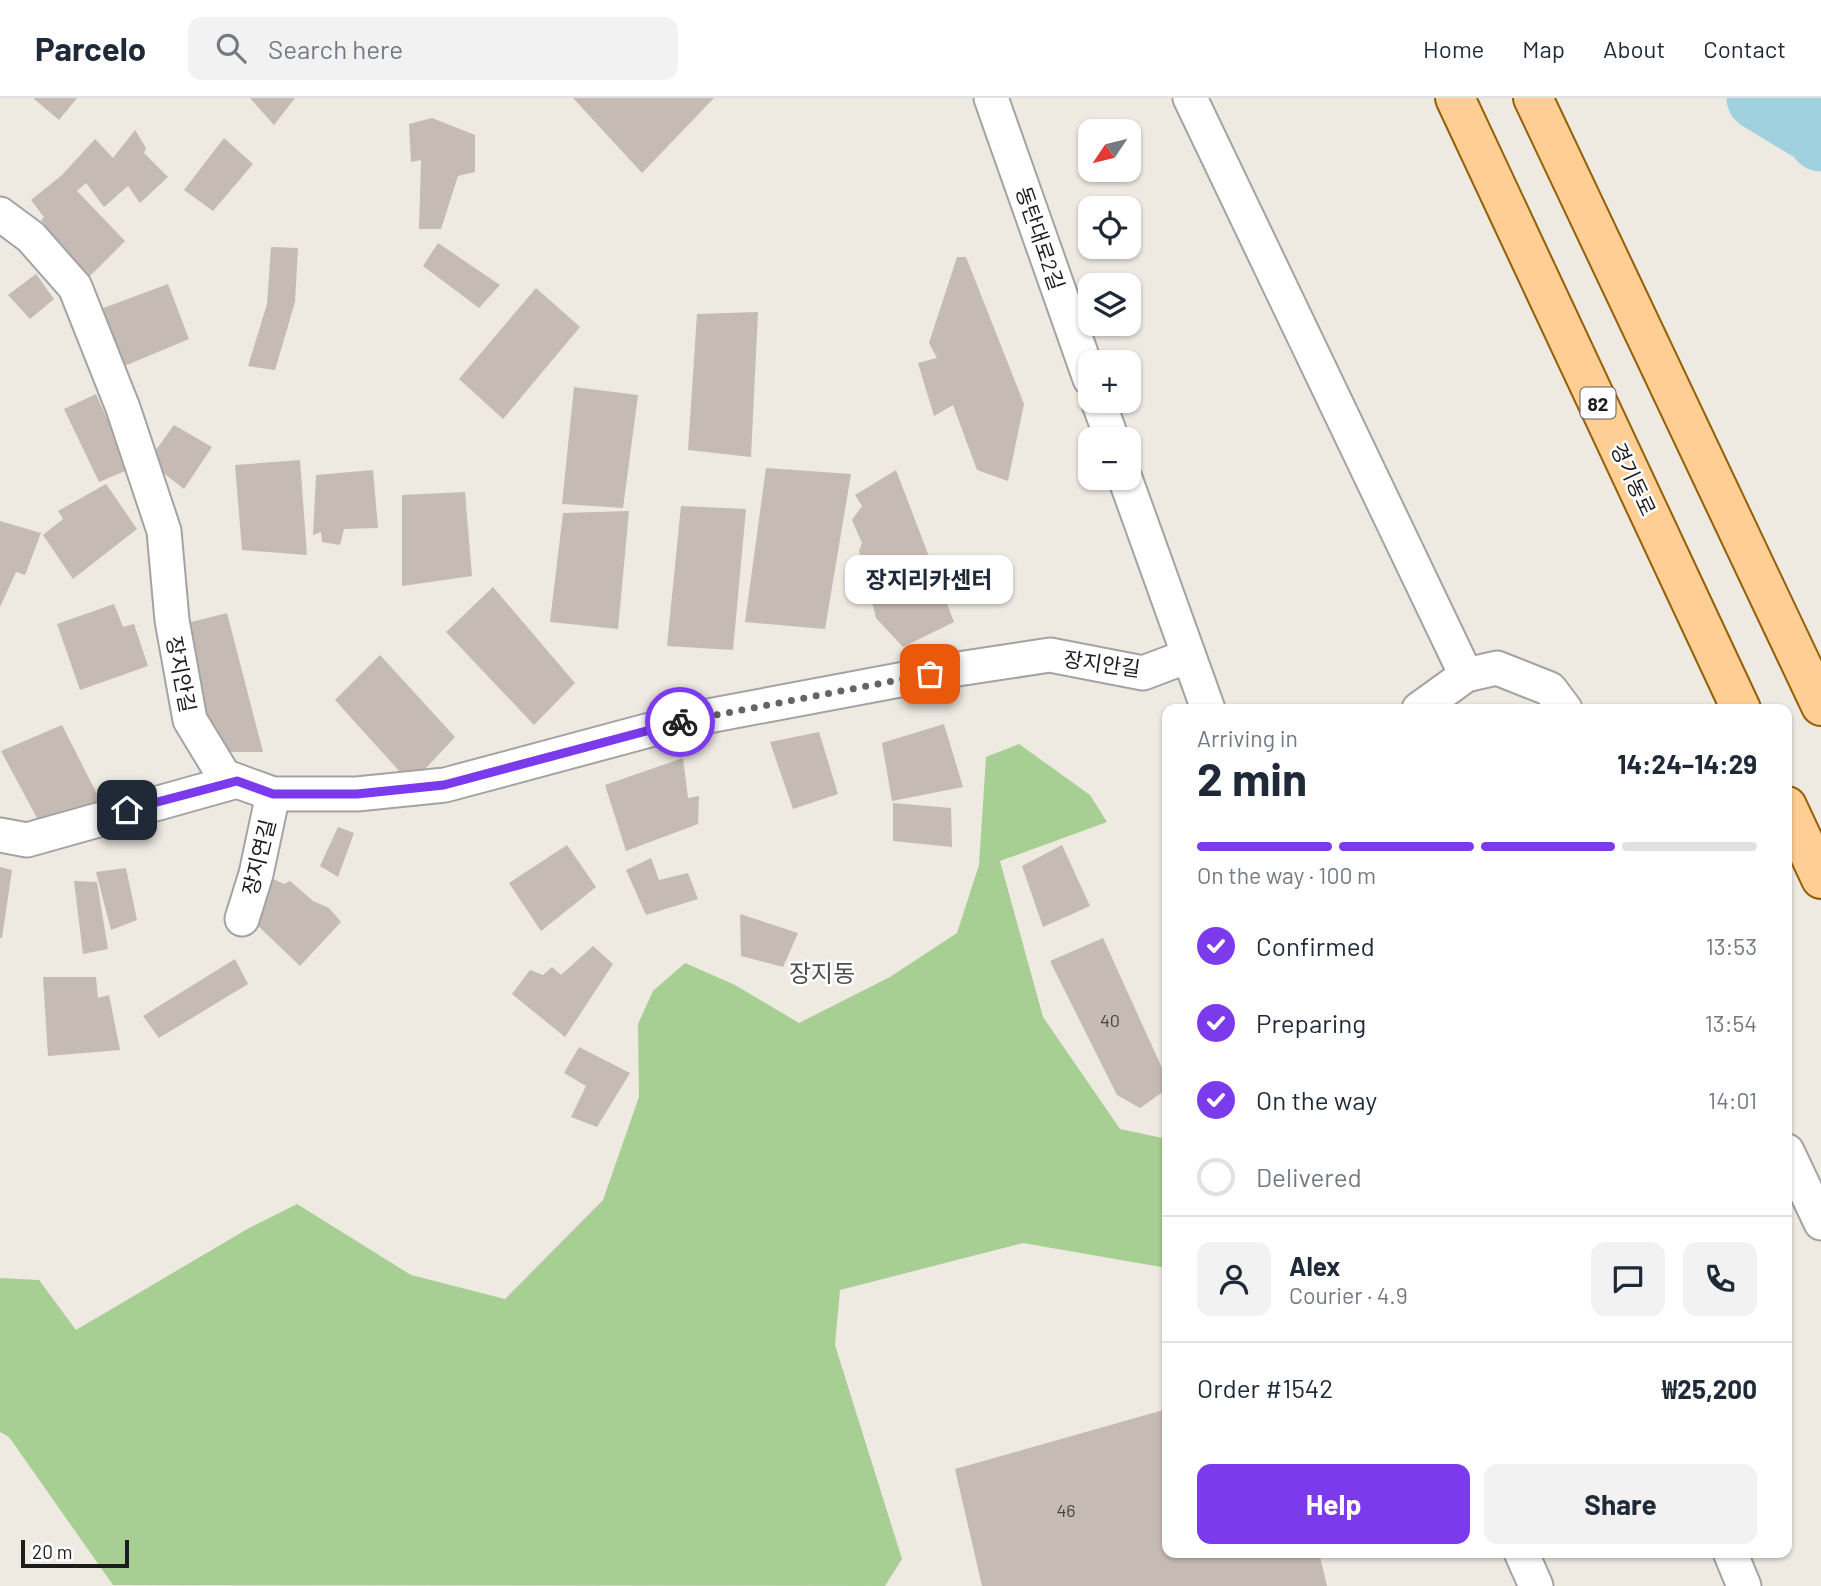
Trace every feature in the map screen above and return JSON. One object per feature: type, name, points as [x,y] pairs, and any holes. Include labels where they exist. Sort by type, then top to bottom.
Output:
[{"type":"main road","name":"경기동로","points":[[1455,98],[1739,704]]},
{"type":"main road","points":[[1533,98],[1821,706]]},
{"type":"main road","points":[[1792,817],[1821,879]]},
{"type":"street","name":"동탄대로2길","points":[[991,98],[1080,350]]},
{"type":"street","points":[[1190,98],[1466,675]]},
{"type":"street","name":"장지안길","points":[[0,214],[31,237],[75,287],[123,408],[164,530],[172,620],[190,720],[224,776],[237,781],[273,794],[357,794],[444,785],[687,720],[958,668],[1051,655],[1143,673],[1188,656]]},
{"type":"street","points":[[1129,490],[1206,704]]},
{"type":"street","points":[[1426,704],[1466,675],[1497,668],[1550,689],[1561,704]]},
{"type":"street","points":[[0,835],[27,840],[237,781]]},
{"type":"street","name":"장지연길","points":[[242,919],[256,874],[273,794]]},
{"type":"street","points":[[1792,1164],[1821,1223]]},
{"type":"street","points":[[1524,1558],[1536,1586]]},
{"type":"street","points":[[1732,1558],[1744,1586]]},
{"type":"green space","points":[[1019,744],[1090,795],[1107,822],[1000,861],[1043,1017],[1120,1129],[1162,1138],[1162,1267],[1023,1243],[840,1290],[835,1345],[902,1559],[885,1586],[113,1585],[9,1437],[0,1432],[0,1278],[39,1280],[76,1330],[249,1228],[297,1204],[411,1275],[505,1299],[603,1200],[639,1097],[638,1024],[653,991],[685,963],[735,985],[799,1023],[890,977],[957,933],[979,865],[986,757]]},
{"type":"building","points":[[33,98],[77,98],[59,120]]},
{"type":"building","points":[[250,98],[295,98],[274,125]]},
{"type":"building","points":[[573,98],[714,98],[642,173]]},
{"type":"building","points":[[432,118],[475,135],[475,172],[458,176],[441,229],[419,229],[421,160],[411,162],[409,124]]},
{"type":"building","points":[[135,130],[146,148],[144,153],[168,177],[140,203],[128,186],[104,207],[86,183],[77,191],[125,241],[85,281],[41,220],[44,217],[31,200],[62,175],[95,139],[113,158]]},
{"type":"building","points":[[224,138],[253,164],[213,211],[184,190]]},
{"type":"building","points":[[438,243],[500,285],[479,308],[423,266]]},
{"type":"building","points":[[271,247],[298,248],[295,302],[275,370],[248,366],[267,304]]},
{"type":"building","points":[[957,257],[966,257],[1024,404],[1008,481],[977,470],[953,405],[934,416],[918,363],[937,358],[929,343]]},
{"type":"building","points":[[36,274],[54,299],[30,319],[8,295]]},
{"type":"building","points":[[168,284],[189,339],[122,367],[98,310]]},
{"type":"building","points":[[536,288],[580,327],[503,419],[459,379]]},
{"type":"building","points":[[758,312],[751,457],[688,450],[697,314]]},
{"type":"building","points":[[574,387],[638,395],[623,508],[562,504]]},
{"type":"building","points":[[96,394],[130,469],[99,482],[64,409]]},
{"type":"building","points":[[174,425],[212,447],[184,489],[148,461]]},
{"type":"building","points":[[300,460],[307,555],[242,550],[235,465]]},
{"type":"building","points":[[766,468],[851,474],[825,629],[745,622]]},
{"type":"building","points":[[373,470],[378,528],[344,529],[340,545],[322,542],[321,532],[313,535],[316,475]]},
{"type":"building","points":[[896,470],[954,622],[903,647],[876,618],[859,551],[862,543],[852,520],[862,506],[855,495]]},
{"type":"building","points":[[106,484],[137,529],[73,579],[43,535],[63,519],[58,511]]},
{"type":"building","points":[[465,492],[472,576],[402,586],[402,495]]},
{"type":"building","points":[[681,506],[746,509],[733,650],[667,646]]},
{"type":"building","points":[[629,511],[618,629],[550,622],[563,513]]},
{"type":"building","points":[[0,521],[41,533],[25,575],[16,572],[0,607]]},
{"type":"building","points":[[493,587],[575,683],[534,725],[446,632]]},
{"type":"building","points":[[114,604],[123,627],[134,624],[148,666],[80,690],[57,624]]},
{"type":"building","points":[[227,613],[263,752],[210,752],[179,625]]},
{"type":"building","points":[[380,655],[455,737],[411,784],[335,700]]},
{"type":"building","points":[[944,724],[963,787],[892,801],[882,743]]},
{"type":"building","points":[[62,725],[100,800],[44,831],[1,751]]},
{"type":"building","points":[[819,732],[838,794],[793,809],[770,742]]},
{"type":"building","points":[[683,758],[688,798],[699,796],[698,824],[626,851],[605,785]]},
{"type":"building","points":[[893,803],[951,808],[952,847],[893,841]]},
{"type":"building","points":[[338,827],[354,833],[338,877],[320,866]]},
{"type":"building","points":[[567,845],[596,887],[541,931],[509,883]]},
{"type":"building","points":[[1062,845],[1090,906],[1043,927],[1022,866]]},
{"type":"building","points":[[651,858],[659,880],[688,873],[698,899],[646,915],[626,870]]},
{"type":"building","points":[[0,867],[12,870],[2,938],[0,938]]},
{"type":"building","points":[[126,868],[137,920],[111,930],[96,872]]},
{"type":"building","points":[[267,876],[284,884],[290,881],[313,901],[329,908],[341,922],[300,966],[253,921]]},
{"type":"building","points":[[74,881],[97,882],[108,949],[83,954]]},
{"type":"building","points":[[740,914],[798,933],[783,967],[741,956]]},
{"type":"building","points":[[1103,938],[1162,1068],[1162,1093],[1140,1108],[1117,1095],[1050,961]]},
{"type":"building","points":[[593,946],[613,964],[565,1037],[512,994],[530,970],[543,975],[552,967],[561,975]]},
{"type":"building","points":[[235,959],[248,984],[159,1038],[143,1016]]},
{"type":"building","points":[[43,977],[96,977],[98,998],[109,995],[120,1050],[48,1056]]},
{"type":"building","points":[[579,1047],[630,1073],[597,1127],[571,1117],[586,1086],[564,1073]]},
{"type":"building","points":[[1162,1410],[1162,1558],[1320,1558],[1327,1586],[982,1586],[955,1469]]},
{"type":"waterway","points":[[1759,98],[1817,133],[1821,139]]},
{"type":"way so far","points":[[680,722],[930,674]]},
{"type":"place","name":"장지리카센터","points":[[930,674]]},
{"type":"district","name":"장지동","points":[[822,972]]},
{"type":"route","points":[[127,810],[237,781],[273,794],[357,794],[444,785],[680,722]]}]
